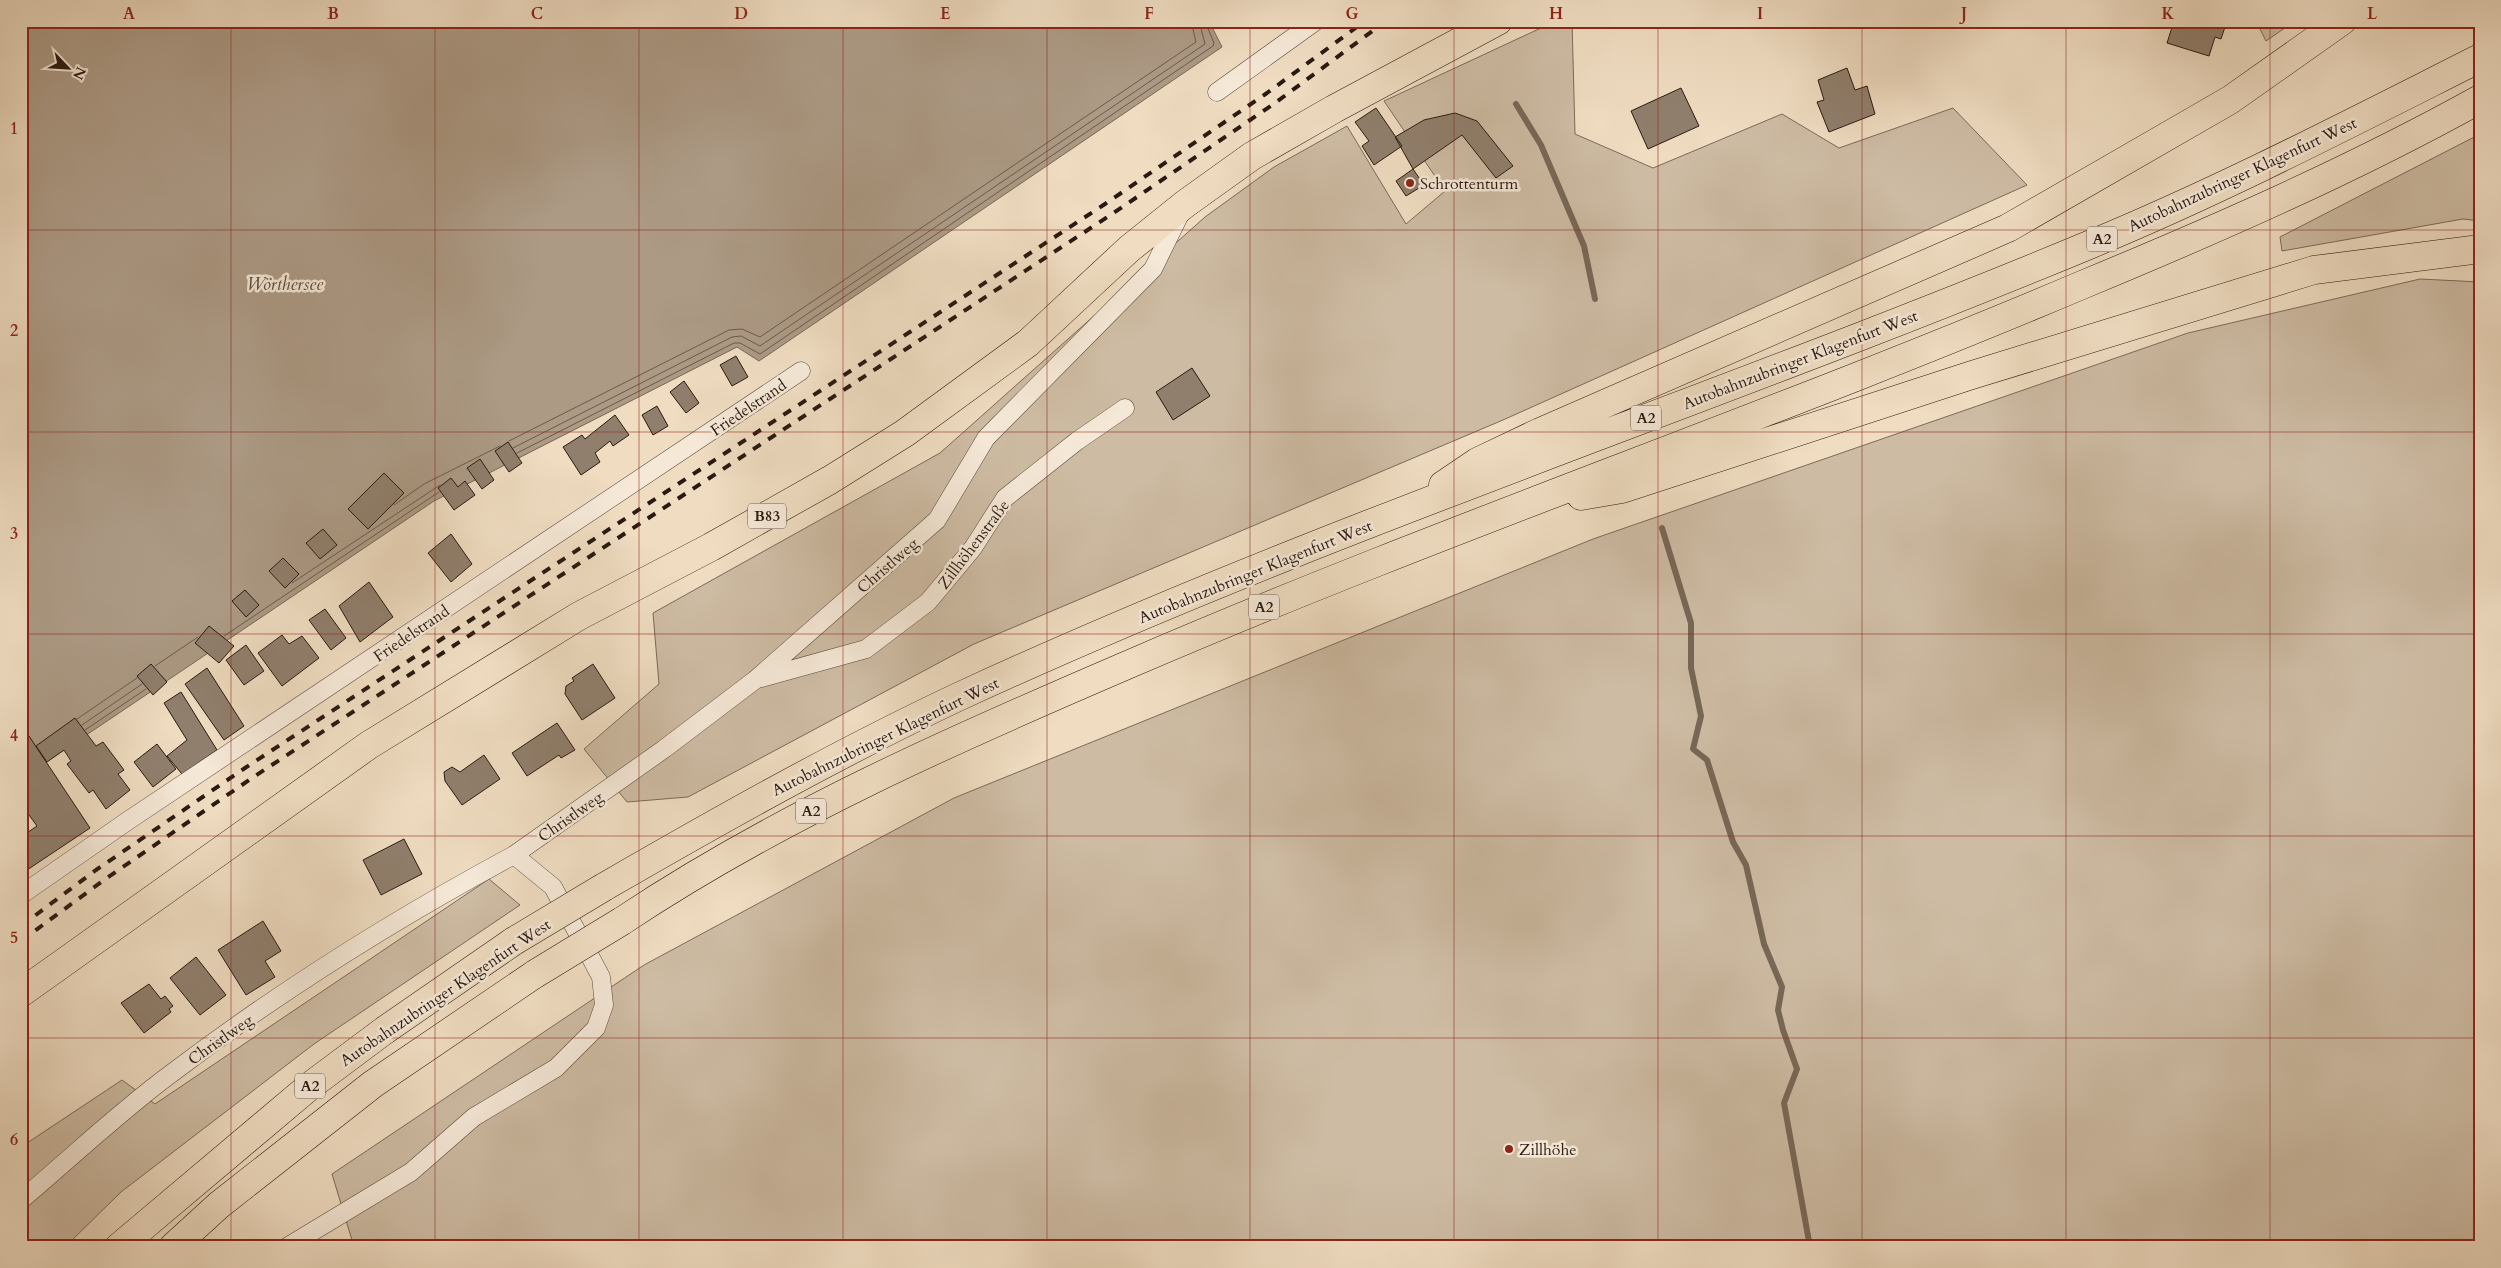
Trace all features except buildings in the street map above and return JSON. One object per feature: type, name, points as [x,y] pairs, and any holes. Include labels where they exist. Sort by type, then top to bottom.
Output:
[{"type":"main road","name":"B83","points":[[21,993],[186,874],[385,735],[579,616],[719,543],[830,480],[905,434],[1028,343],[1129,249],[1185,204],[1252,156],[1342,104],[1498,21]]},
{"type":"main road","points":[[1407,510],[1477,462],[2008,228],[2230,100],[2337,25]]},
{"type":"main road","name":"Autobahnzubringer Klagenfurt West","points":[[119,1247],[310,1086],[385,1030],[514,941],[713,824],[865,742],[958,697],[1107,631],[1312,546],[1886,326],[2093,243],[2314,142],[2480,58]]},
{"type":"main road","name":"Autobahnzubringer Klagenfurt West","points":[[173,1247],[219,1206],[373,1084],[535,974],[653,901],[808,812],[999,720],[1250,612],[1958,338],[2223,225],[2424,130],[2480,99]]},
{"type":"main road","points":[[1523,506],[1622,490],[1972,375],[2314,270],[2480,249]]},
{"type":"street","points":[[1217,92],[1316,21]]},
{"type":"street","name":"Christlweg","points":[[21,1200],[171,1073],[313,974],[436,897],[514,855],[664,749],[755,680],[937,520],[986,438],[1153,269],[1185,204]]},
{"type":"street","name":"Friedelstrand","points":[[21,895],[126,822],[801,372]]},
{"type":"street","name":"Zillhöhenstraße","points":[[755,680],[866,648],[928,602],[972,548],[1005,498],[1077,441],[1125,408]]},
{"type":"street","points":[[287,1247],[411,1172],[474,1117],[556,1068],[596,1028],[604,1004],[601,977],[552,887],[514,855]]},
{"type":"shaded area","points":[[1556,21],[1572,21],[1575,134],[1653,168],[1782,114],[1839,148],[1953,108],[2027,185],[1503,420],[974,644],[688,797],[627,802],[584,749],[659,684],[653,613],[940,453],[1205,217],[1274,167],[1347,126],[1406,224],[1445,191],[1384,101]]},
{"type":"shaded area","points":[[2256,21],[2295,21],[2266,41]]},
{"type":"shaded area","points":[[2480,134],[2480,221],[2463,219],[2282,251],[2280,237]]},
{"type":"shaded area","points":[[2420,279],[2480,282],[2480,1247],[354,1247],[332,1174],[644,965],[954,798],[1593,539],[2188,333]]},
{"type":"shaded area","points":[[489,879],[520,905],[314,1044],[121,1192],[65,1247],[21,1247],[21,1147],[122,1080],[155,1104]]},
{"type":"water","name":"Wörthersee","points":[[21,21],[1209,21],[1222,47],[759,361],[737,347],[434,501],[21,779]]},
{"type":"waterway","points":[[1516,104],[1541,145],[1584,246],[1595,299]]},
{"type":"waterway","points":[[1662,528],[1691,623],[1691,668],[1701,716],[1693,749],[1707,760],[1733,842],[1746,865],[1764,944],[1782,987],[1778,1010],[1797,1069],[1784,1103],[1810,1247]]},
{"type":"railway","points":[[21,926],[96,870],[245,768],[1105,204],[1267,93],[1365,21]]},
{"type":"railway","points":[[21,941],[104,880],[252,778],[1112,214],[1275,103],[1386,21]]},
{"type":"place","name":"Schrottenturm","points":[[1410,183]]},
{"type":"place","name":"Zillhöhe","points":[[1509,1149]]}]
